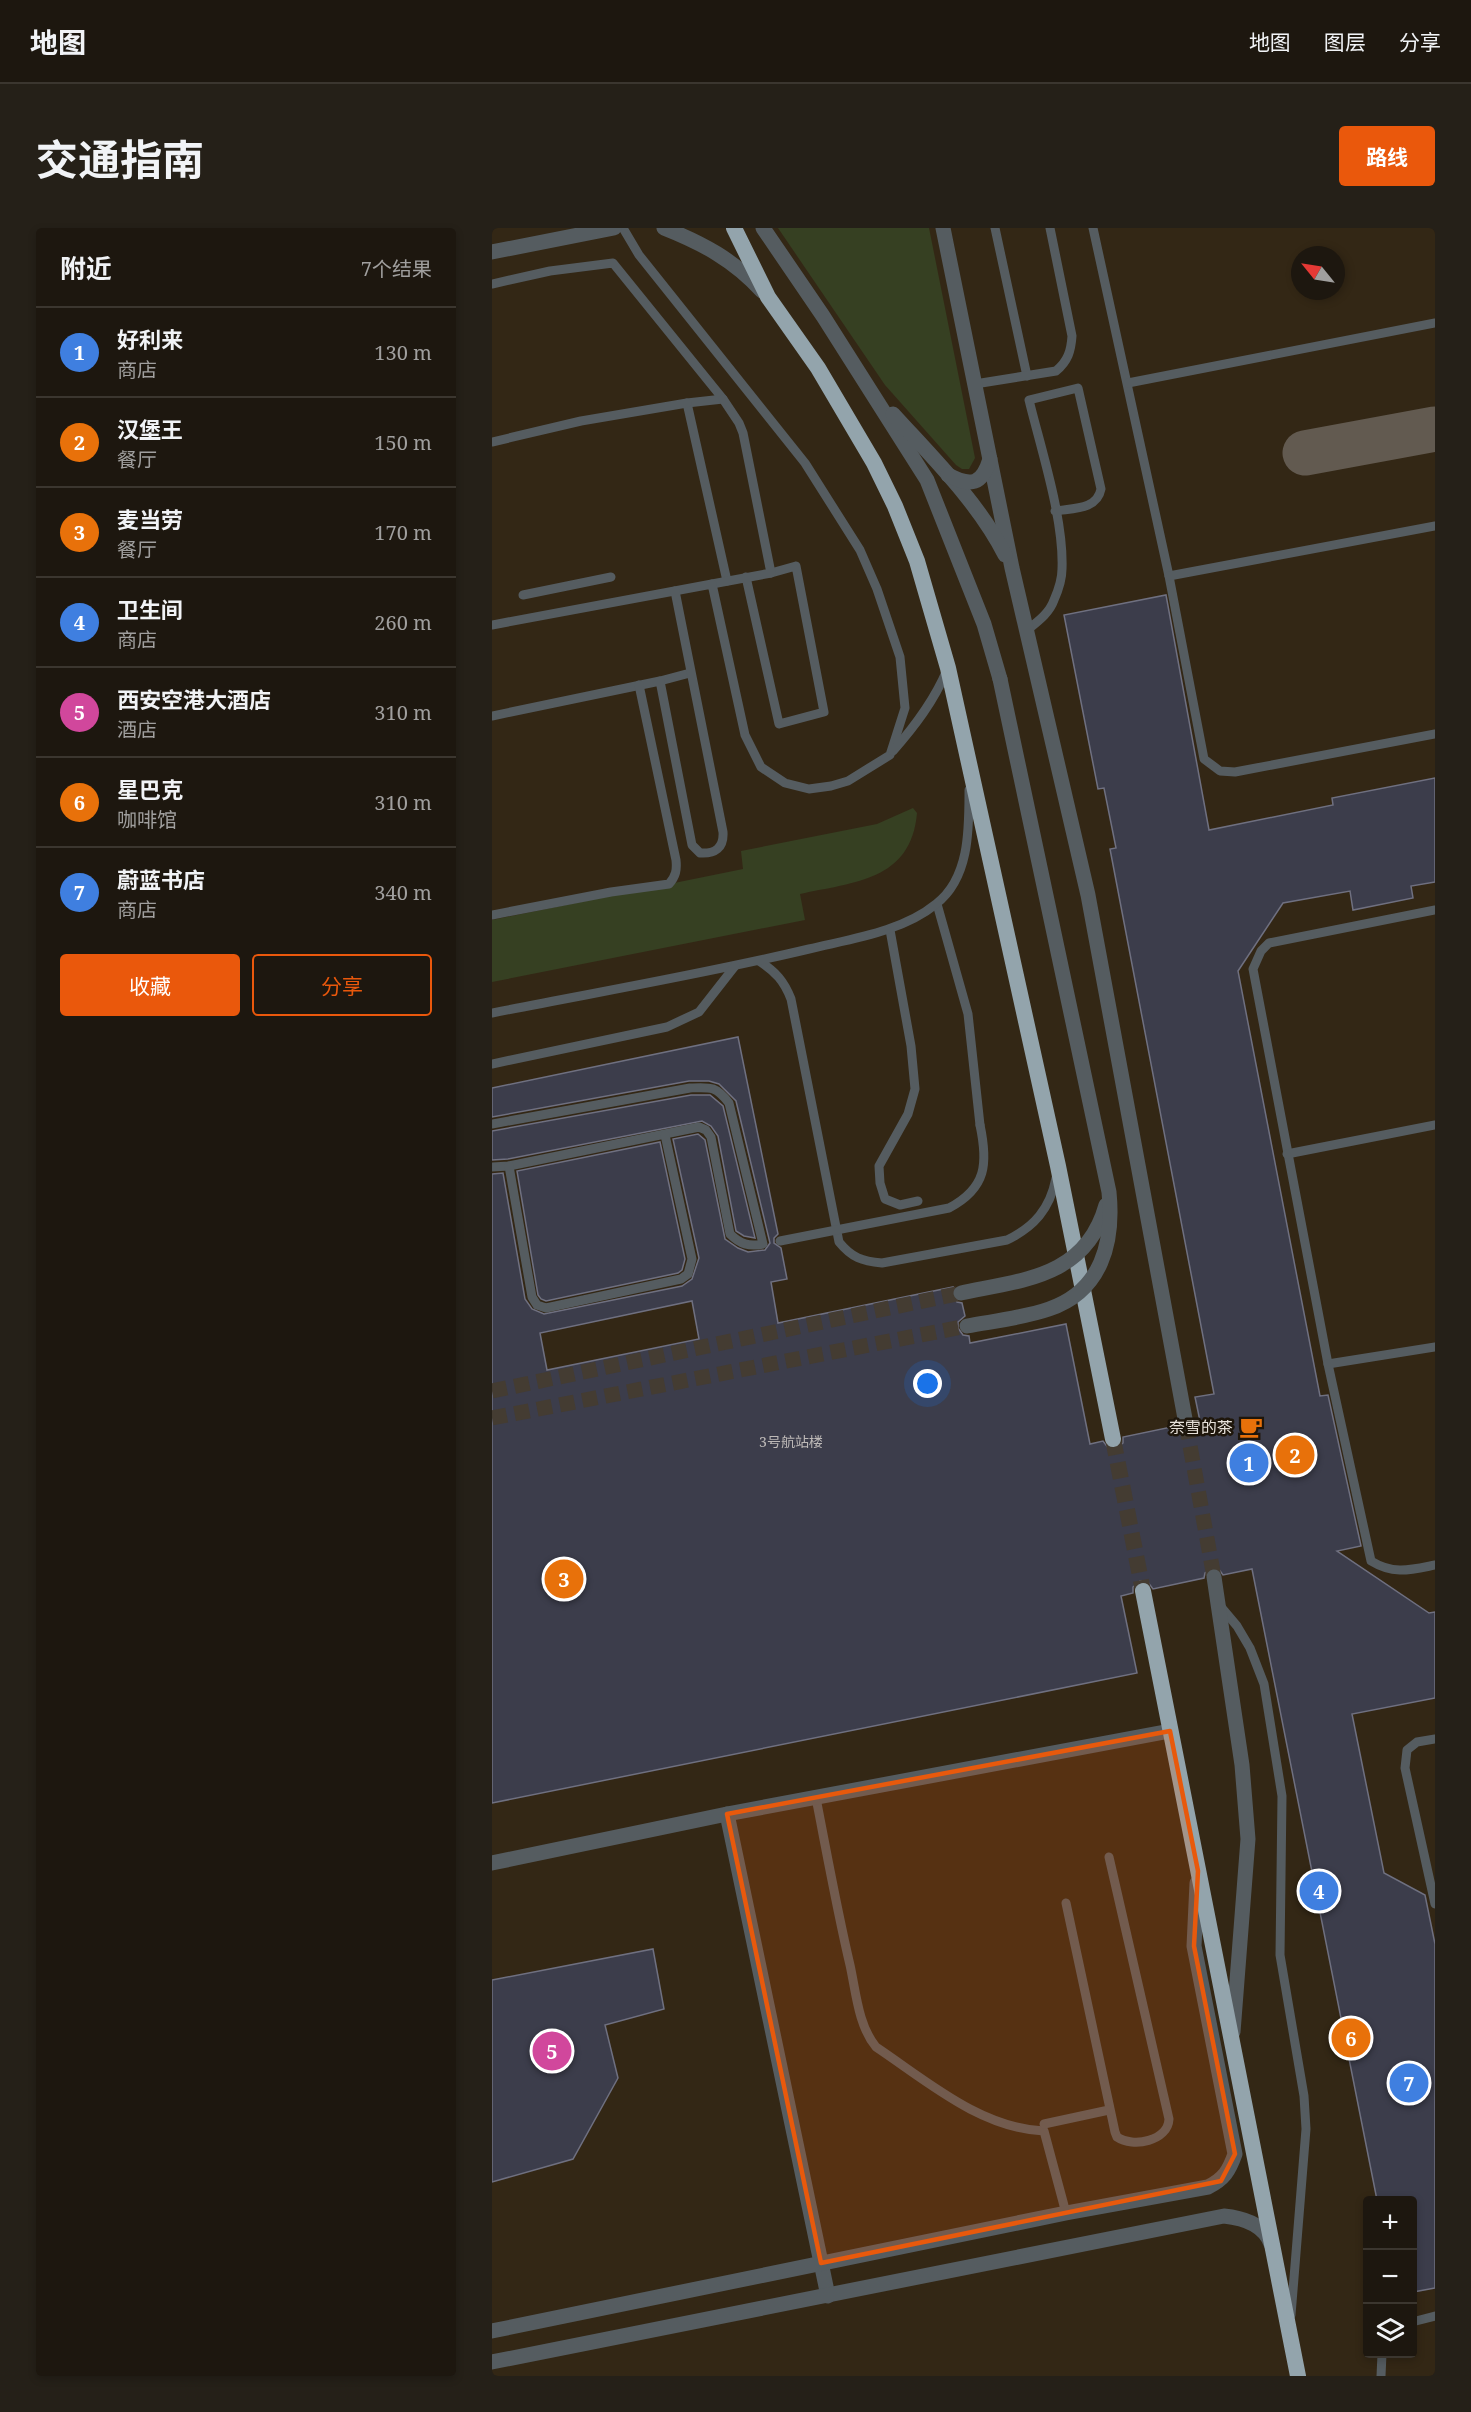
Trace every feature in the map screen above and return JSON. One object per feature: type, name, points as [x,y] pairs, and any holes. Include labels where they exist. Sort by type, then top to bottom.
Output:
[{"type":"highway","points":[[734,228],[768,297],[818,368],[874,463],[917,561],[948,668],[1058,1166],[1113,1439]]},
{"type":"highway","points":[[1143,1591],[1298,2376]]},
{"type":"street","points":[[492,252],[614,228]]},
{"type":"street","points":[[664,228],[721,254],[744,271],[768,297]]},
{"type":"street","points":[[763,228],[775,243],[927,480],[984,624],[1000,679],[1109,1192],[1110,1235],[1105,1255],[1082,1289],[1068,1301],[1050,1309],[967,1326]]},
{"type":"street","points":[[943,228],[1012,568],[1088,896],[1186,1424]]},
{"type":"street","points":[[867,386],[948,475],[990,531],[1012,568]]},
{"type":"street","points":[[948,475],[968,483],[975,482],[981,478],[990,459]]},
{"type":"street","points":[[961,1293],[1036,1277],[1066,1263],[1093,1235],[1102,1220],[1109,1192]]},
{"type":"street","points":[[1214,1576],[1242,1765],[1248,1839],[1232,2044]]},
{"type":"street","points":[[492,1863],[728,1814],[1170,1731]]},
{"type":"street","points":[[728,1814],[828,2296]]},
{"type":"street","points":[[492,2331],[1066,2213],[1208,2187],[1221,2181],[1230,2170],[1235,2154],[1194,1946],[1198,1871]]},
{"type":"street","points":[[492,2362],[1224,2216],[1247,2221],[1259,2228],[1268,2235],[1272,2247]]},
{"type":"lane","points":[[623,228],[639,255],[805,463],[860,550],[877,589],[900,657],[904,708],[890,755]]},
{"type":"lane","points":[[995,228],[1027,376]]},
{"type":"lane","points":[[975,384],[1056,371],[1064,365],[1071,348],[1072,336],[1050,228]]},
{"type":"lane","points":[[1093,228],[1169,576],[1204,759],[1220,771],[1235,772],[1435,734]]},
{"type":"lane","points":[[492,284],[550,271],[613,263],[723,399],[739,423],[743,433],[771,573]]},
{"type":"lane","points":[[1128,383],[1435,324]]},
{"type":"lane","points":[[1026,631],[1044,616],[1054,602],[1062,572],[1062,554],[1055,512],[1029,400],[1078,387],[1101,489],[1099,498],[1094,504],[1055,512]]},
{"type":"lane","points":[[492,441],[581,421],[723,399]]},
{"type":"lane","points":[[687,403],[727,581]]},
{"type":"lane","points":[[1169,576],[1435,526]]},
{"type":"lane","points":[[492,625],[746,577],[771,573],[796,566],[824,712],[779,724],[746,577]]},
{"type":"lane","points":[[523,595],[611,577]]},
{"type":"lane","points":[[712,584],[745,735],[761,767],[785,783],[809,789],[831,786],[848,781],[890,755],[918,722],[938,691],[948,668]]},
{"type":"lane","points":[[660,681],[692,845],[700,853],[717,851],[722,846],[723,832],[675,591]]},
{"type":"lane","points":[[492,716],[639,686],[690,673]]},
{"type":"lane","points":[[492,915],[610,892],[669,884],[674,878],[677,869],[676,860],[639,686]]},
{"type":"lane","points":[[492,1013],[759,961],[890,930],[937,904],[951,886],[960,869],[966,848],[970,768]]},
{"type":"lane","points":[[780,1241],[949,1208],[967,1198],[985,1165],[985,1148],[980,1125],[968,1014],[937,904]]},
{"type":"lane","points":[[1435,910],[1269,943],[1260,951],[1253,969],[1328,1364],[1371,1561],[1386,1570],[1406,1570],[1435,1564]]},
{"type":"lane","points":[[890,930],[911,1046],[915,1089],[908,1114],[879,1166],[880,1183],[885,1199],[900,1205],[918,1201]]},
{"type":"lane","points":[[759,961],[785,982],[791,999],[839,1242],[849,1254],[867,1262],[882,1263],[1006,1240],[1024,1231],[1040,1216],[1049,1202],[1058,1166]]},
{"type":"lane","points":[[492,1064],[667,1027],[699,1012],[735,966]]},
{"type":"lane","points":[[492,1124],[690,1088],[710,1087],[721,1092],[729,1104],[763,1244],[747,1245],[739,1242],[730,1234],[711,1137],[706,1130],[699,1127],[510,1166],[492,1167]]},
{"type":"lane","points":[[1287,1154],[1435,1125]]},
{"type":"lane","points":[[510,1166],[532,1297],[537,1305],[546,1308],[681,1279],[688,1274],[692,1259],[665,1135]]},
{"type":"lane","points":[[1328,1364],[1435,1347]]},
{"type":"lane","points":[[1218,1604],[1237,1626],[1250,1648],[1264,1684],[1282,1796],[1280,1955],[1304,2097],[1306,2129],[1301,2212],[1289,2335]]},
{"type":"lane","points":[[1435,1739],[1417,1742],[1407,1750],[1405,1767],[1435,1904]]},
{"type":"lane","points":[[816,1798],[853,1983],[864,2029],[870,2040],[876,2047],[970,2110],[1013,2126],[1044,2131],[1066,2213]]},
{"type":"lane","points":[[1066,1903],[1109,2110],[1117,2138],[1129,2143],[1156,2138],[1166,2131],[1169,2119],[1109,1857]]},
{"type":"lane","points":[[1044,2124],[1109,2110]]},
{"type":"lane","points":[[1417,2321],[1435,2316]]},
{"type":"lane","points":[[1381,2376],[1382,2358]]},
{"type":"highlighted area","points":[[1170,1731],[1198,1871],[1194,1946],[1235,2154],[1221,2181],[821,2263],[727,1814]]},
{"type":"shaded area","points":[[492,228],[1435,228],[1435,2376],[492,2376]]},
{"type":"green space","points":[[778,228],[929,228],[975,458],[969,469],[962,469],[956,465],[885,385]]},
{"type":"green space","points":[[913,808],[917,813],[912,836],[904,853],[892,865],[859,881],[800,894],[805,920],[492,982],[492,920],[743,869],[741,851],[877,824]]},
{"type":"building","points":[[1166,595],[1209,830],[1333,805],[1332,798],[1435,778],[1435,882],[1411,886],[1413,898],[1353,910],[1350,891],[1283,903],[1238,971],[1320,1396],[1328,1395],[1361,1546],[1337,1551],[1429,1613],[1435,1612],[1435,1698],[1352,1714],[1384,1873],[1425,1895],[1435,1944],[1435,2288],[1417,2291],[1417,2196],[1376,2196],[1252,1569],[1223,1575],[1218,1568],[1212,1568],[1205,1573],[1204,1578],[1153,1589],[1147,1581],[1140,1581],[1133,1587],[1133,1593],[1121,1596],[1137,1673],[492,1803],[492,1174],[503,1173],[525,1299],[532,1309],[544,1314],[682,1286],[692,1279],[699,1258],[673,1139],[698,1134],[705,1140],[725,1239],[748,1252],[765,1250],[770,1243],[736,1101],[719,1084],[709,1081],[689,1081],[492,1117],[492,1088],[738,1037],[778,1234],[774,1238],[774,1243],[781,1248],[787,1279],[771,1282],[778,1323],[953,1287],[952,1295],[957,1302],[962,1303],[965,1316],[958,1322],[958,1328],[963,1335],[969,1336],[970,1343],[1066,1324],[1090,1444],[1103,1441],[1109,1449],[1116,1449],[1123,1443],[1123,1437],[1176,1426],[1182,1433],[1188,1433],[1195,1428],[1196,1422],[1200,1421],[1195,1397],[1214,1394],[1110,849],[1116,848],[1104,788],[1098,789],[1064,615]],"holes":[[[692,1301],[699,1339],[547,1370],[540,1333]]]},
{"type":"building","points":[[691,1095],[710,1095],[723,1106],[755,1238],[744,1236],[736,1231],[718,1136],[711,1126],[702,1121],[508,1159],[492,1160],[492,1131]]},
{"type":"building","points":[[660,1142],[685,1259],[682,1270],[678,1273],[546,1301],[541,1299],[538,1295],[517,1171]]},
{"type":"building","points":[[653,1949],[664,2009],[605,2025],[618,2078],[573,2159],[492,2182],[492,1980]]},
{"type":"taxiway","points":[[1305,453],[1435,429]]},
{"type":"tunnel","points":[[492,1391],[961,1293]]},
{"type":"tunnel","points":[[492,1418],[967,1326]]},
{"type":"tunnel","points":[[1186,1424],[1214,1577]]},
{"type":"tunnel","points":[[1113,1439],[1143,1591]]},
{"type":"place","name":"奈雪的茶","points":[[1251,1427]]},
{"type":"place","name":"汉堡王","points":[[1295,1455]]},
{"type":"place","name":"好利来","points":[[1249,1463]]},
{"type":"place","name":"麦当劳","points":[[564,1579]]},
{"type":"place","name":"卫生间","points":[[1319,1891]]},
{"type":"place","name":"星巴克","points":[[1351,2038]]},
{"type":"place","name":"西安空港大酒店","points":[[552,2051]]},
{"type":"place","name":"蔚蓝书店","points":[[1409,2083]]}]
